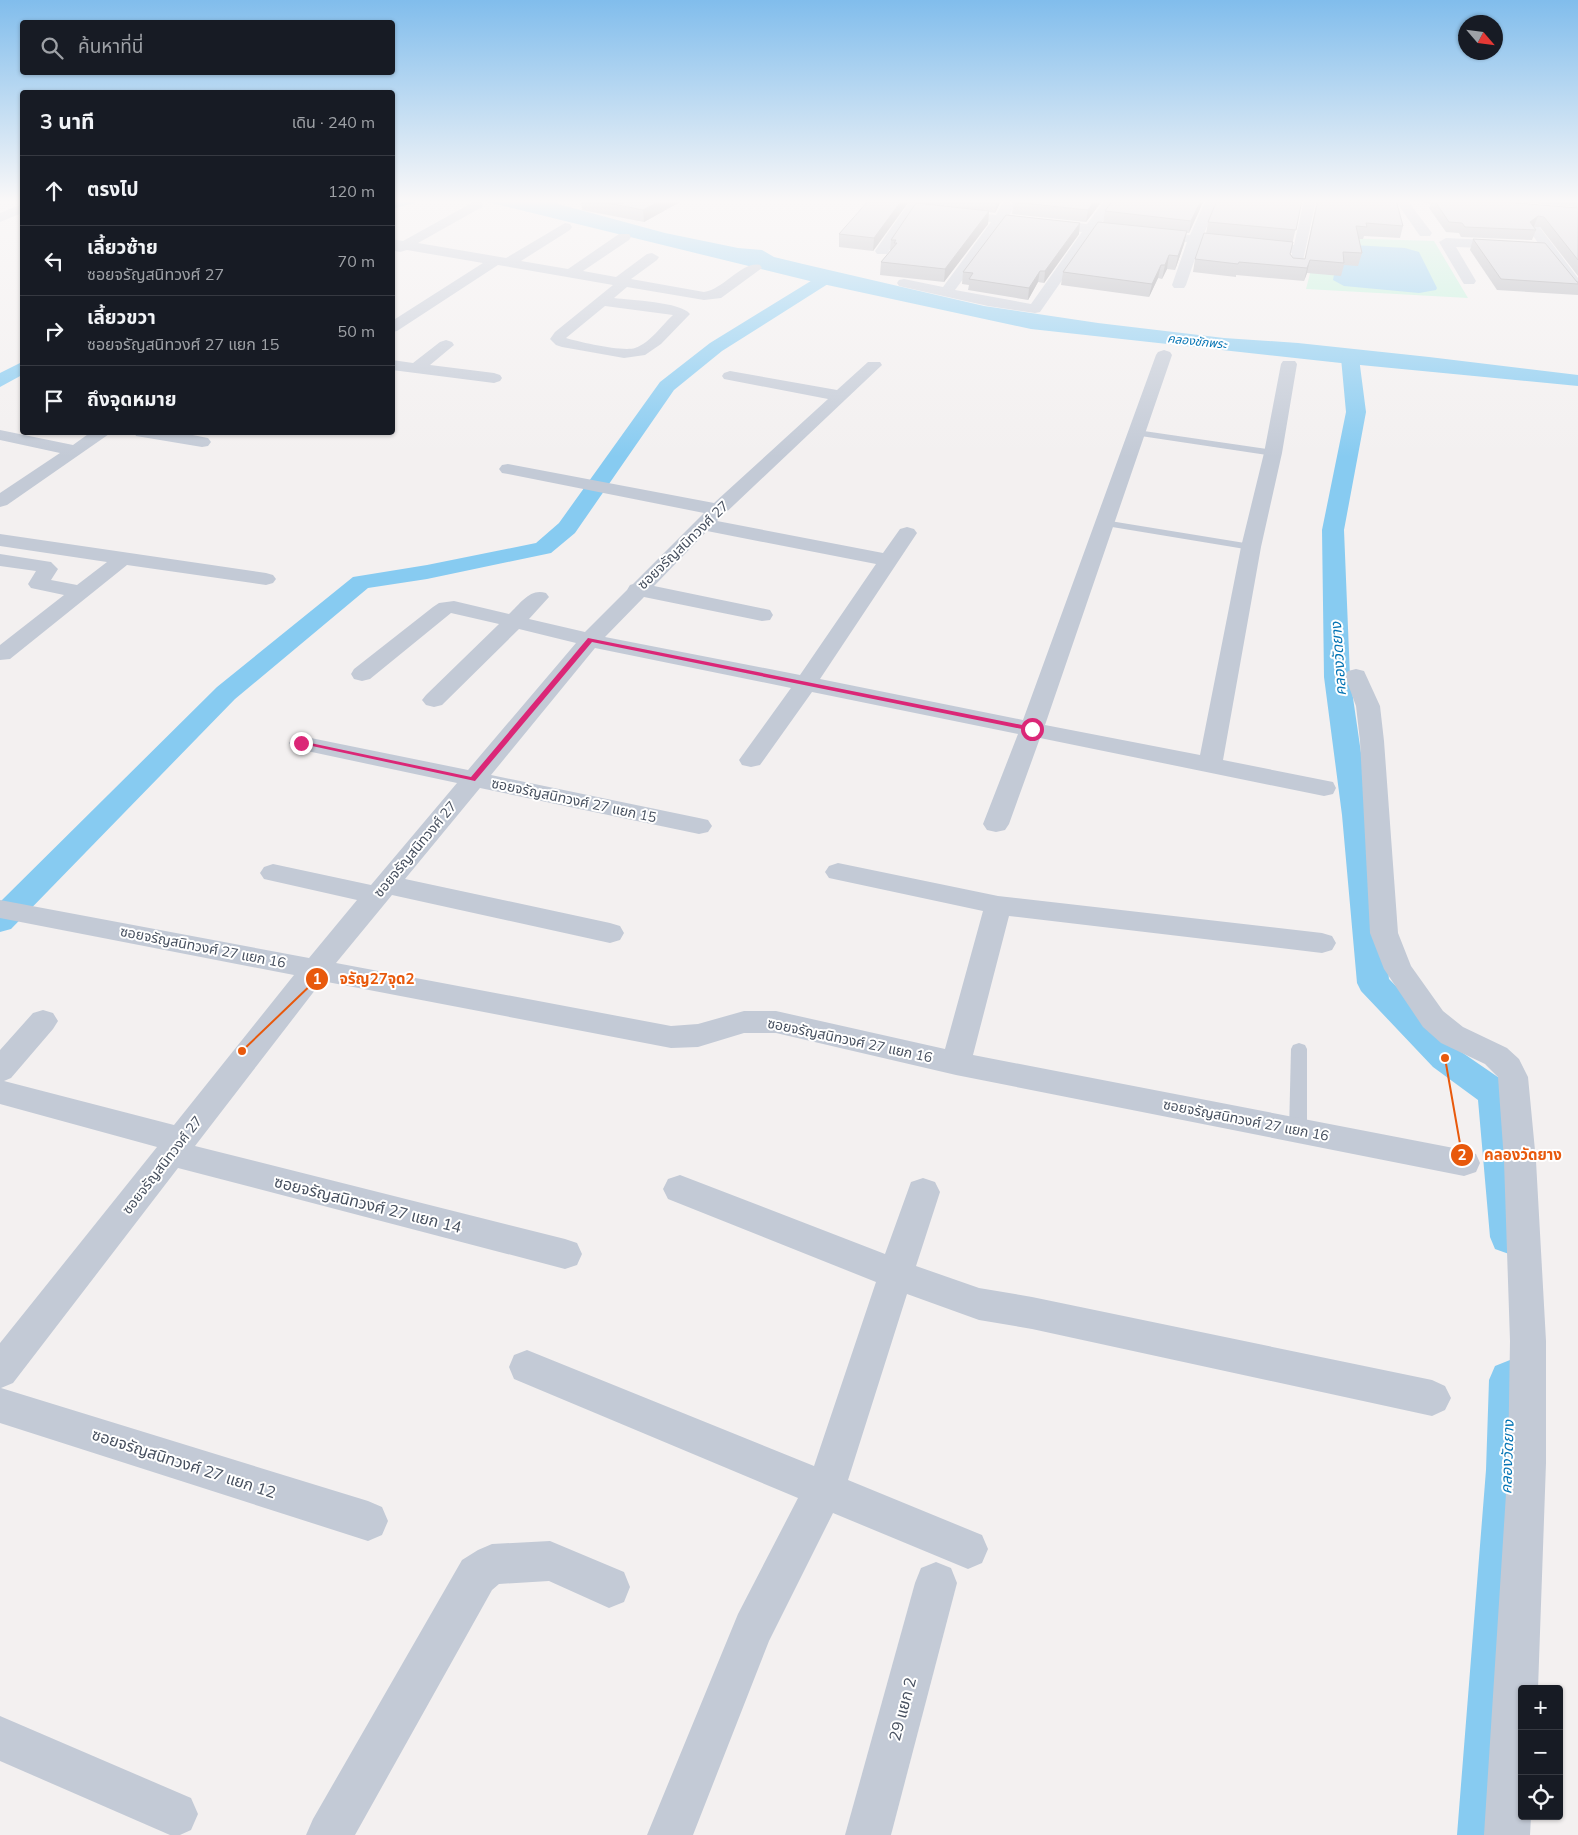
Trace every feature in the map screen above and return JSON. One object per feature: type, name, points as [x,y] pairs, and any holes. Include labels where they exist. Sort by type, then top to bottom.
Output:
[{"type":"street","points":[[395,325],[462,286]]},
{"type":"street","points":[[602,301],[677,311],[682,314],[640,352],[634,353],[590,347],[562,342],[558,339],[560,335],[602,301],[617,286]]},
{"type":"street","points":[[649,286],[711,296],[716,295],[730,286]]},
{"type":"street","points":[[915,286],[1035,309],[1052,286]]},
{"type":"street","points":[[946,293],[951,286]]},
{"type":"street","points":[[416,368],[446,345]]},
{"type":"street","points":[[996,824],[1032,729],[1164,355]]},
{"type":"street","points":[[1210,765],[1251,547],[1273,453],[1289,364]]},
{"type":"street","name":"ซอยจรัญสนิทวงศ์ 27","points":[[0,1371],[316,968],[590,640],[637,590],[711,517],[874,365]]},
{"type":"street","points":[[395,366],[494,378]]},
{"type":"street","points":[[730,376],[840,396]]},
{"type":"street","points":[[0,435],[76,451]]},
{"type":"street","points":[[0,501],[100,435]]},
{"type":"street","points":[[160,435],[202,442]]},
{"type":"street","points":[[508,469],[613,490],[711,517],[887,560]]},
{"type":"street","points":[[751,760],[807,682],[887,560],[907,533]]},
{"type":"street","points":[[0,540],[266,579]]},
{"type":"street","points":[[0,560],[44,566],[48,569],[38,584],[80,592]]},
{"type":"street","points":[[2,654],[119,562]]},
{"type":"street","points":[[637,590],[762,615]]},
{"type":"street","points":[[434,700],[539,597]]},
{"type":"street","points":[[362,674],[446,607],[454,607],[590,640],[807,682],[1324,788]]},
{"type":"street","points":[[1356,676],[1368,706],[1372,741],[1384,933],[1398,969],[1433,1019],[1452,1035],[1496,1056],[1508,1067],[1513,1077],[1520,1161],[1528,1341],[1527,1473],[1507,1835]]},
{"type":"street","name":"ซอยจรัญสนิทวงศ์ 27 แยก 15","points":[[301,743],[699,826]]},
{"type":"street","points":[[838,872],[998,905],[1322,943]]},
{"type":"street","points":[[273,873],[381,890],[610,933]]},
{"type":"street","points":[[956,1063],[998,905]]},
{"type":"street","name":"ซอยจรัญสนิทวงศ์ 27 แยก 16","points":[[0,909],[671,1037],[686,1038],[756,1020],[776,1022],[956,1063],[1464,1163]]},
{"type":"street","points":[[0,1070],[44,1021]]},
{"type":"street","name":"ซอยจรัญสนิทวงศ์ 27 แยก 14","points":[[0,1092],[176,1147],[565,1254]]},
{"type":"street","points":[[680,1189],[896,1274],[979,1304],[1042,1315],[1432,1398]]},
{"type":"street","points":[[670,1835],[753,1629],[829,1480],[923,1192]]},
{"type":"street","points":[[527,1367],[968,1549]]},
{"type":"street","name":"ซอยจรัญสนิทวงศ์ 27 แยก 12","points":[[0,1405],[368,1521]]},
{"type":"street","points":[[329,1835],[477,1575],[492,1564],[550,1561],[609,1587]]},
{"type":"street","name":"29 แยก 2","points":[[868,1835],[936,1583]]},
{"type":"street","points":[[0,1738],[175,1814]]},
{"type":"lane","points":[[1137,433],[1273,453]]},
{"type":"lane","points":[[1104,523],[1251,547]]},
{"type":"lane","points":[[1298,1131],[1299,1049]]},
{"type":"green space","points":[[1307,286],[1461,286],[1468,298],[1306,289]]},
{"type":"water","name":"คลองชักพระ","points":[[830,286],[897,286],[984,306],[1098,323],[1224,338],[1298,343],[1429,357],[1578,375],[1578,386],[1350,364],[1031,329]]},
{"type":"water","points":[[1344,286],[1436,286],[1437,288],[1436,290],[1419,293]]},
{"type":"building","points":[[1013,286],[1031,286],[1029,288]]},
{"type":"waterway","points":[[0,921],[226,693],[361,582],[427,572],[543,548],[567,528],[667,386],[716,347],[814,286]]},
{"type":"waterway","name":"คลองวัดยาง","points":[[1350,358],[1356,412],[1333,530],[1337,677],[1356,815],[1373,983],[1445,1058],[1495,1094],[1509,1237]]},
{"type":"waterway","points":[[0,381],[20,369]]},
{"type":"waterway","name":"คลองวัดยาง","points":[[1483,1835],[1508,1470],[1510,1380]]},
{"type":"place","name":"จรัญ27จุด2","points":[[242,1051]]},
{"type":"place","name":"คลองวัดยาง","points":[[1445,1058]]},
{"type":"route","points":[[301,743],[472,780],[590,640],[807,682],[1032,729]]}]
